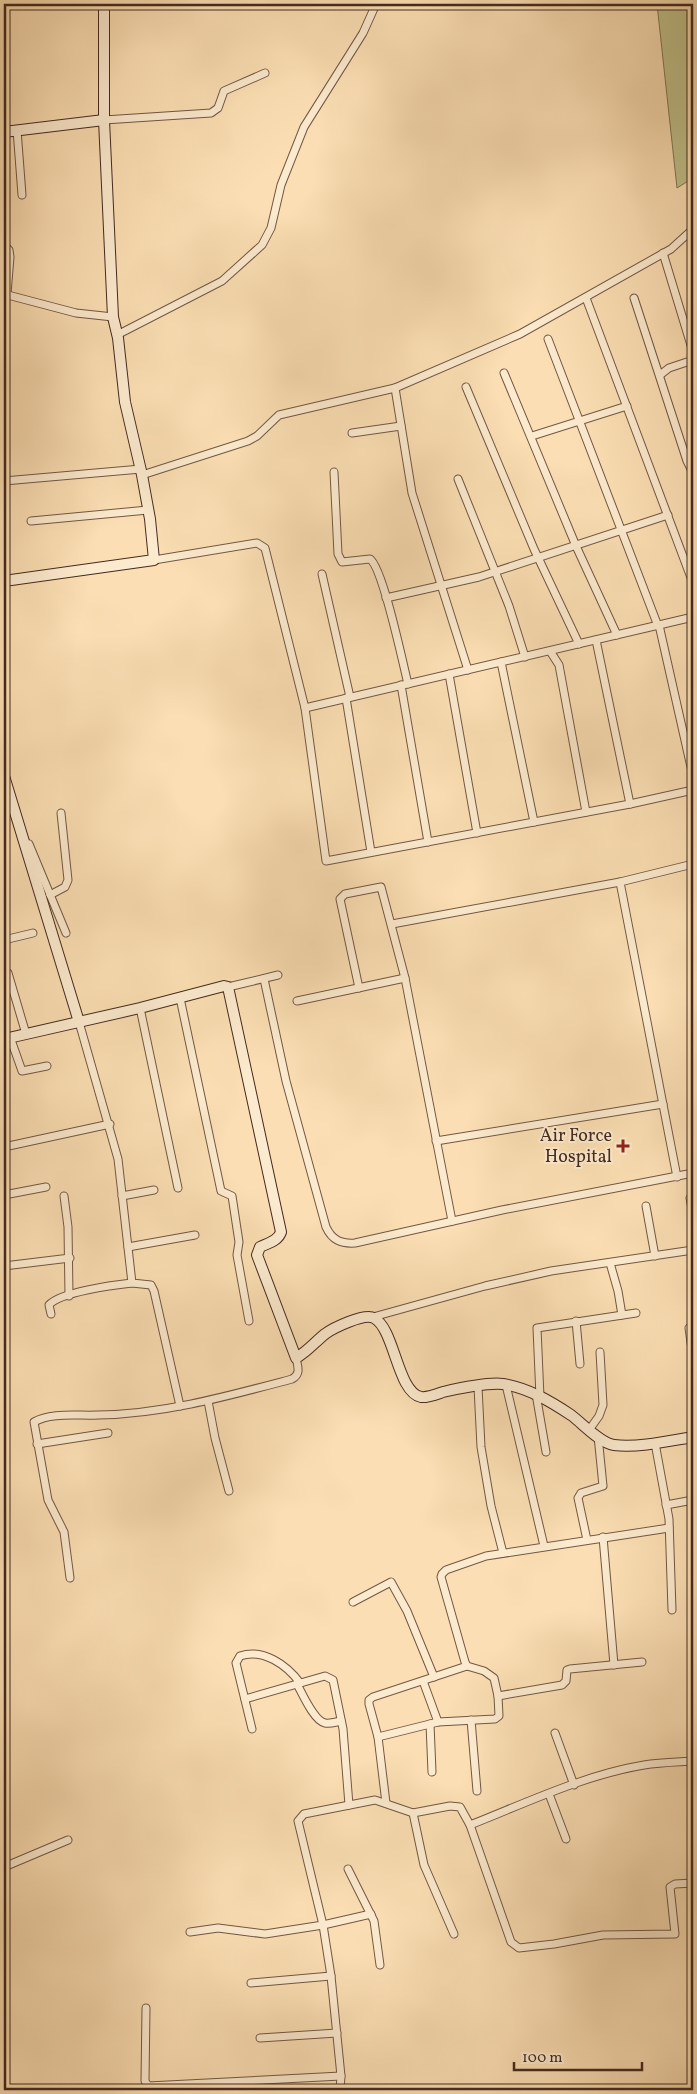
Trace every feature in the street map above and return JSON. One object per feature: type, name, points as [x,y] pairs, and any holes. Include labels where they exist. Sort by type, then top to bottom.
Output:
[{"type":"street","points":[[104,4],[104,120],[113,317],[125,402],[142,472],[154,560]]},
{"type":"street","points":[[117,335],[222,281],[266,240],[271,228],[281,185],[304,127],[363,33],[376,4]]},
{"type":"street","points":[[4,132],[104,120],[211,113],[218,108],[224,91],[265,73]]},
{"type":"street","points":[[17,130],[22,195]]},
{"type":"street","points":[[4,481],[142,472],[248,441],[257,436],[279,415],[395,388],[520,334],[677,245],[693,229]]},
{"type":"street","points":[[4,245],[10,256],[5,294],[76,313],[113,317]]},
{"type":"street","points":[[663,253],[693,352]]},
{"type":"street","points":[[586,298],[693,583]]},
{"type":"street","points":[[634,298],[687,461],[693,473]]},
{"type":"street","points":[[548,339],[658,625],[693,776]]},
{"type":"street","points":[[660,376],[669,368],[693,360]]},
{"type":"street","points":[[504,373],[532,436],[576,546],[617,635]]},
{"type":"street","points":[[466,387],[538,559],[579,644]]},
{"type":"street","points":[[395,388],[412,493],[468,670]]},
{"type":"street","points":[[532,436],[627,406]]},
{"type":"street","points":[[352,433],[401,426]]},
{"type":"street","points":[[334,472],[339,558],[342,562],[373,561],[386,598],[405,685],[428,842]]},
{"type":"street","points":[[458,479],[509,606],[525,657]]},
{"type":"street","points":[[31,520],[148,510]]},
{"type":"street","points":[[386,598],[495,572],[668,515]]},
{"type":"street","points":[[4,581],[154,560],[257,543],[262,545],[265,548],[305,708],[326,861],[630,804],[693,790]]},
{"type":"street","points":[[322,574],[348,698],[371,852]]},
{"type":"street","points":[[305,708],[693,617]]},
{"type":"street","points":[[596,640],[630,804]]},
{"type":"street","points":[[550,651],[559,665],[586,812]]},
{"type":"street","points":[[501,662],[534,822]]},
{"type":"street","points":[[449,674],[477,833]]},
{"type":"street","points":[[4,776],[6,795],[110,1124],[118,1159],[132,1283]]},
{"type":"street","points":[[50,895],[65,887],[68,880],[61,813]]},
{"type":"street","points":[[29,844],[66,933]]},
{"type":"street","points":[[392,924],[620,882],[693,864]]},
{"type":"street","points":[[620,882],[677,1176]]},
{"type":"street","points":[[358,988],[340,899],[341,896],[382,887],[404,978],[452,1222]]},
{"type":"street","points":[[4,940],[34,933]]},
{"type":"street","points":[[8,973],[26,1034]]},
{"type":"street","points":[[48,1066],[22,1071],[7,1038],[140,1008],[224,986],[228,987],[278,975]]},
{"type":"street","points":[[297,1001],[404,978]]},
{"type":"street","points":[[264,979],[286,1081],[329,1233],[340,1242],[346,1244],[502,1210],[693,1173]]},
{"type":"street","points":[[70,1578],[64,1532],[48,1500],[33,1425],[37,1420],[55,1416],[119,1415],[208,1401],[292,1379],[297,1376],[299,1370],[257,1255],[260,1247],[275,1240],[280,1236],[281,1232],[228,987]]},
{"type":"street","points":[[180,998],[222,1191],[232,1196],[239,1242],[236,1255],[249,1321]]},
{"type":"street","points":[[140,1008],[178,1188]]},
{"type":"street","points":[[436,1141],[663,1104]]},
{"type":"street","points":[[4,1147],[110,1124]]},
{"type":"street","points":[[4,1195],[46,1187]]},
{"type":"street","points":[[122,1196],[154,1190]]},
{"type":"street","points":[[64,1196],[70,1258],[69,1296]]},
{"type":"street","points":[[690,1198],[693,1215]]},
{"type":"street","points":[[646,1206],[655,1256]]},
{"type":"street","points":[[128,1247],[195,1235]]},
{"type":"street","points":[[296,1358],[327,1332],[362,1317],[373,1317],[485,1286],[551,1271],[693,1250]]},
{"type":"street","points":[[4,1266],[70,1258]]},
{"type":"street","points":[[610,1263],[622,1315]]},
{"type":"street","points":[[51,1314],[48,1309],[50,1303],[69,1296],[98,1288],[132,1283],[151,1285],[154,1291],[180,1406]]},
{"type":"street","points":[[546,1452],[538,1396],[537,1328],[636,1313]]},
{"type":"street","points":[[373,1317],[382,1325],[404,1378],[414,1393],[422,1397],[501,1384],[531,1391],[571,1415],[593,1433],[613,1445],[656,1443],[693,1437]]},
{"type":"street","points":[[576,1321],[580,1364]]},
{"type":"street","points":[[689,1328],[693,1357]]},
{"type":"street","points":[[587,1540],[578,1498],[581,1493],[603,1486],[593,1433],[603,1405],[600,1352]]},
{"type":"street","points":[[506,1385],[544,1546]]},
{"type":"street","points":[[478,1387],[481,1447],[491,1506],[503,1553]]},
{"type":"street","points":[[208,1401],[215,1438],[230,1491]]},
{"type":"street","points":[[37,1444],[108,1434]]},
{"type":"street","points":[[656,1443],[669,1528],[672,1610]]},
{"type":"street","points":[[666,1505],[693,1500]]},
{"type":"street","points":[[466,1666],[442,1574],[446,1570],[478,1557],[669,1528]]},
{"type":"street","points":[[603,1537],[614,1665]]},
{"type":"street","points":[[353,1602],[391,1582],[407,1611],[434,1677]]},
{"type":"street","points":[[252,1729],[236,1662],[240,1656],[246,1654],[258,1654],[284,1666],[299,1684],[309,1706],[320,1721],[327,1723],[341,1721]]},
{"type":"street","points":[[498,1696],[562,1685],[566,1681],[567,1670],[570,1669],[642,1662]]},
{"type":"street","points":[[378,1736],[438,1722],[495,1718],[499,1716],[496,1683],[489,1673],[466,1666],[373,1697],[369,1700],[378,1736],[386,1802]]},
{"type":"street","points":[[245,1699],[325,1676],[333,1680],[341,1721],[349,1805]]},
{"type":"street","points":[[423,1680],[438,1722]]},
{"type":"street","points":[[471,1720],[477,1791]]},
{"type":"street","points":[[430,1724],[432,1772]]},
{"type":"street","points":[[554,1733],[574,1785]]},
{"type":"street","points":[[470,1825],[549,1794],[617,1771],[642,1766],[693,1761]]},
{"type":"street","points":[[549,1794],[566,1839]]},
{"type":"street","points":[[340,2090],[341,2076],[331,1976],[323,1924],[298,1820],[304,1814],[375,1800],[386,1802],[413,1813],[456,1805],[463,1810],[470,1825],[511,1942],[515,1947],[554,1944],[603,1935],[675,1934],[670,1887],[675,1884],[693,1883]]},
{"type":"street","points":[[413,1813],[424,1865],[454,1934]]},
{"type":"street","points":[[4,1867],[68,1840]]},
{"type":"street","points":[[348,1869],[371,1914],[375,1927],[380,1965]]},
{"type":"street","points":[[190,1932],[218,1928],[265,1934],[371,1914]]},
{"type":"street","points":[[251,1983],[331,1976]]},
{"type":"street","points":[[146,2008],[145,2080],[148,2086],[341,2076]]},
{"type":"street","points":[[260,2038],[336,2033]]},
{"type":"green space","points":[[657,4],[693,4],[693,178],[677,188]]},
{"type":"place","name":"Air Force Hospital","points":[[623,1146]]}]
